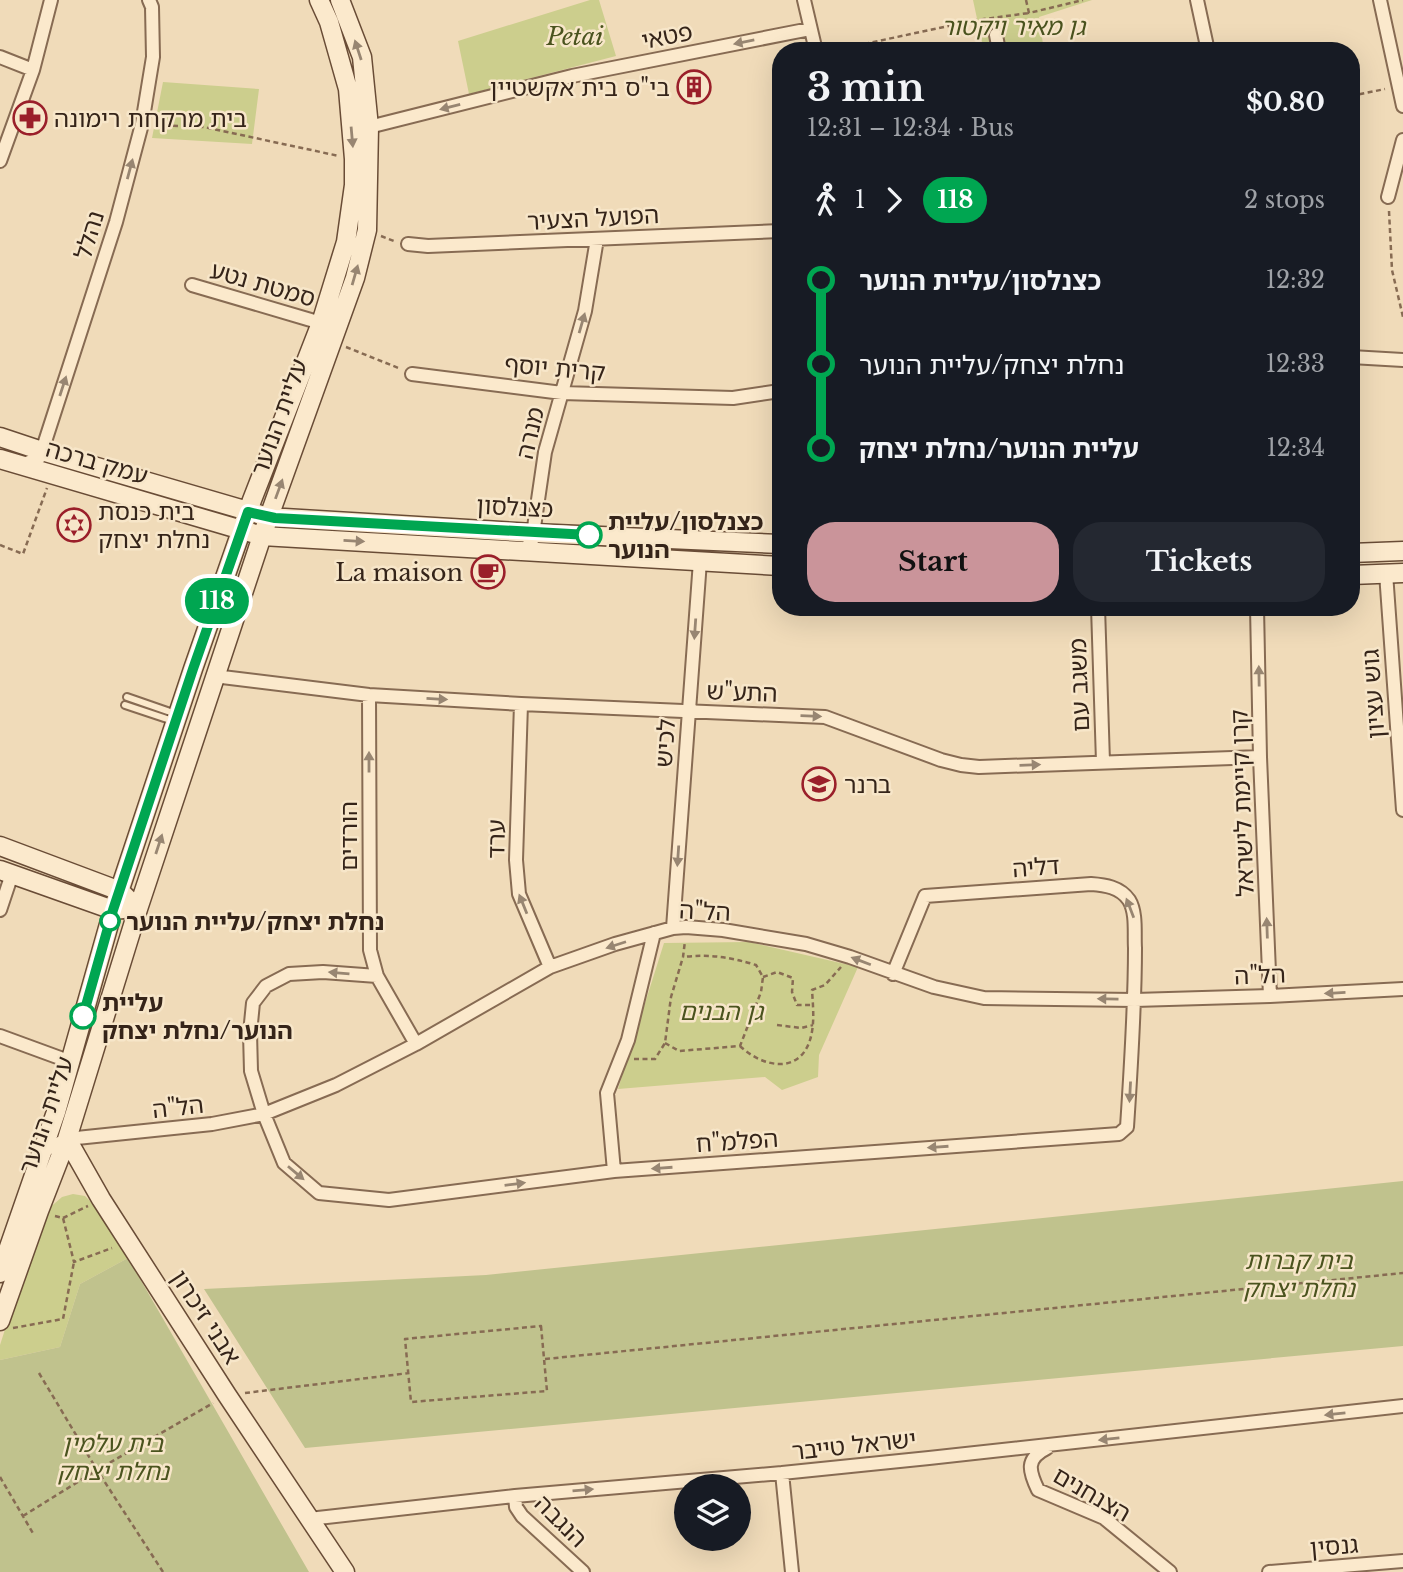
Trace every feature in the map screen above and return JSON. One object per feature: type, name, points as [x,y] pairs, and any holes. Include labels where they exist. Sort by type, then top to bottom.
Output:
[{"type":"street","points":[[0,161],[33,69],[51,0]]},
{"type":"street","name":"נהלל","points":[[43,451],[116,222],[142,124],[153,57],[152,7],[149,0]]},
{"type":"street","name":"עליית הנוער","points":[[0,1273],[42,1152],[61,1126],[71,1062],[113,910],[176,718],[248,512],[321,323],[346,242],[354,185],[348,89],[329,22],[319,0]]},
{"type":"street","name":"עליית הנוער","points":[[6,1325],[61,1126],[138,909],[268,517],[355,278],[367,230],[369,127],[362,57],[340,0]]},
{"type":"street","points":[[804,0],[814,42]]},
{"type":"street","points":[[1197,0],[1206,42]]},
{"type":"street","points":[[1380,0],[1401,86],[1403,106]]},
{"type":"street","name":"פטאי","points":[[369,127],[572,76],[810,29]]},
{"type":"street","points":[[996,35],[997,42]]},
{"type":"street","points":[[0,57],[33,69]]},
{"type":"street","points":[[1388,197],[1403,140]]},
{"type":"street","name":"הפועל הצעיר","points":[[408,244],[428,246],[772,231]]},
{"type":"street","name":"מנרה","points":[[521,550],[530,544],[534,533],[545,452],[585,311],[597,239]]},
{"type":"street","name":"סמטת נטע","points":[[192,285],[321,323]]},
{"type":"street","points":[[1360,358],[1403,360]]},
{"type":"street","name":"קרית יוסף","points":[[412,374],[562,393],[733,398],[772,392]]},
{"type":"street","name":"עמק ברכה","points":[[0,437],[248,512]]},
{"type":"street","points":[[21,465],[39,458],[43,451]]},
{"type":"street","name":"עמק ברכה","points":[[0,459],[262,536]]},
{"type":"street","name":"כצנלסון","points":[[248,512],[268,517],[772,544]]},
{"type":"street","name":"כצנלסון","points":[[262,536],[772,566]]},
{"type":"street","points":[[1360,553],[1403,551]]},
{"type":"street","name":"לכיש","points":[[680,928],[689,711],[700,561]]},
{"type":"street","points":[[1360,575],[1394,573]]},
{"type":"street","name":"גוש עציון","points":[[1394,573],[1403,810]]},
{"type":"street","name":"משגב עם","points":[[1098,616],[1102,762]]},
{"type":"street","name":"קרן קיימת לישראל","points":[[1257,616],[1270,996]]},
{"type":"street","name":"התע\"ש","points":[[215,676],[369,695],[825,717],[941,760],[979,767],[1260,757]]},
{"type":"street","name":"הורדים","points":[[369,695],[370,950],[377,976],[416,1044]]},
{"type":"street","name":"ערד","points":[[521,704],[516,860],[519,894],[550,967]]},
{"type":"street","points":[[0,846],[120,891],[138,909]]},
{"type":"street","points":[[0,910],[6,872],[113,910],[138,909]]},
{"type":"street","name":"דליה","points":[[893,974],[925,896],[1091,884],[1109,886],[1120,891],[1130,901],[1134,917],[1135,1000]]},
{"type":"street","name":"הל\"ה","points":[[42,1152],[61,1126],[212,1125],[264,1114],[336,1085],[416,1044],[550,967],[615,944],[680,928],[723,930],[806,944],[934,987],[984,998],[1135,1000],[1403,989]]},
{"type":"street","points":[[614,1171],[607,1093],[628,1040],[654,933]]},
{"type":"street","points":[[264,1114],[251,1071],[250,1033],[253,1003],[266,986],[289,974],[323,972],[377,976]]},
{"type":"street","name":"הפלמ\"ח","points":[[264,1114],[284,1163],[319,1193],[388,1200],[614,1171],[1119,1134],[1128,1127],[1135,1000]]},
{"type":"street","points":[[0,1036],[71,1062]]},
{"type":"street","name":"אבני זיכרון","points":[[61,1126],[101,1199],[345,1572]]},
{"type":"street","name":"ישראל טייבר","points":[[309,1519],[515,1496],[782,1473],[1054,1445],[1403,1406]]},
{"type":"street","name":"הצנחנים","points":[[1054,1445],[1038,1453],[1031,1463],[1030,1474],[1038,1490],[1104,1518],[1170,1572]]},
{"type":"street","points":[[782,1473],[792,1572]]},
{"type":"street","name":"הנגבה","points":[[515,1496],[516,1507],[522,1516],[583,1572]]},
{"type":"street","name":"גנסין","points":[[1269,1572],[1403,1561]]},
{"type":"lane","points":[[126,701],[176,718]]},
{"type":"path","points":[[1026,0],[1029,13]]},
{"type":"path","points":[[874,42],[978,20],[1029,13],[1083,0]]},
{"type":"path","points":[[1360,94],[1401,86]]},
{"type":"path","points":[[142,124],[204,127],[354,159]]},
{"type":"path","points":[[1388,197],[1392,270],[1403,317]]},
{"type":"path","points":[[367,230],[408,244]]},
{"type":"path","points":[[333,342],[412,374]]},
{"type":"path","points":[[0,545],[23,554],[51,474]]},
{"type":"path","points":[[620,1059],[655,1059],[665,1042],[671,997],[682,957],[680,928]]},
{"type":"path","points":[[682,957],[722,956],[756,965],[763,977],[761,992],[740,1046]]},
{"type":"path","points":[[665,1042],[679,1051],[740,1046],[750,1056],[765,1063],[784,1065],[803,1056],[811,1039],[812,990],[825,985],[850,957]]},
{"type":"path","points":[[763,977],[777,972],[793,978],[792,992],[797,1005],[813,1005]]},
{"type":"path","points":[[777,1025],[801,1028],[813,1025]]},
{"type":"path","points":[[39,1211],[63,1218],[101,1199]]},
{"type":"path","points":[[6,1325],[63,1319],[74,1262],[63,1218]]},
{"type":"path","points":[[74,1262],[128,1241]]},
{"type":"path","points":[[545,1359],[1403,1273]]},
{"type":"path","points":[[541,1326],[545,1359],[547,1391],[411,1402],[405,1339],[541,1326]]},
{"type":"path","points":[[39,1373],[163,1572]]},
{"type":"path","points":[[23,1516],[227,1395],[408,1373]]},
{"type":"path","points":[[0,1477],[34,1535]]},
{"type":"green space","name":"Petai","points":[[590,0],[599,0],[616,56],[469,94],[458,41]]},
{"type":"green space","name":"גן מאיר ויקטור","points":[[973,0],[1092,0],[1039,17],[1043,42],[982,42]]},
{"type":"green space","points":[[163,82],[259,89],[252,144],[152,138]]},
{"type":"green space","name":"גן הבנים","points":[[749,942],[858,967],[819,1055],[818,1077],[782,1090],[765,1077],[618,1089],[664,943]]},
{"type":"green space","name":"בית קברות נחלת יצחק","points":[[1403,1181],[1403,1346],[305,1448],[204,1289],[486,1275]]},
{"type":"green space","points":[[73,1194],[85,1196],[93,1204],[128,1258],[80,1284],[60,1347],[0,1360],[0,1345],[37,1231],[47,1210],[62,1197]]},
{"type":"green space","name":"בית עלמין נחלת יצחק","points":[[128,1258],[309,1572],[0,1572],[0,1360],[60,1347],[80,1284]]},
{"type":"bus line","name":"118","points":[[83,1016],[113,910],[248,512],[275,518],[589,535]]},
{"type":"place","name":"בי\"ס בית אקשטיין","points":[[694,87]]},
{"type":"place","name":"בית מרקחת רימונה","points":[[30,118]]},
{"type":"place","name":"בית כנסת נחלת יצחק","points":[[74,525]]},
{"type":"place","name":"כצנלסון/עליית הנוער","points":[[589,535]]},
{"type":"place","name":"La maison","points":[[488,572]]},
{"type":"place","name":"ברנר","points":[[819,784]]},
{"type":"place","name":"נחלת יצחק/עליית הנוער","points":[[110,921]]},
{"type":"place","name":"עליית הנוער/נחלת יצחק","points":[[83,1016]]}]
